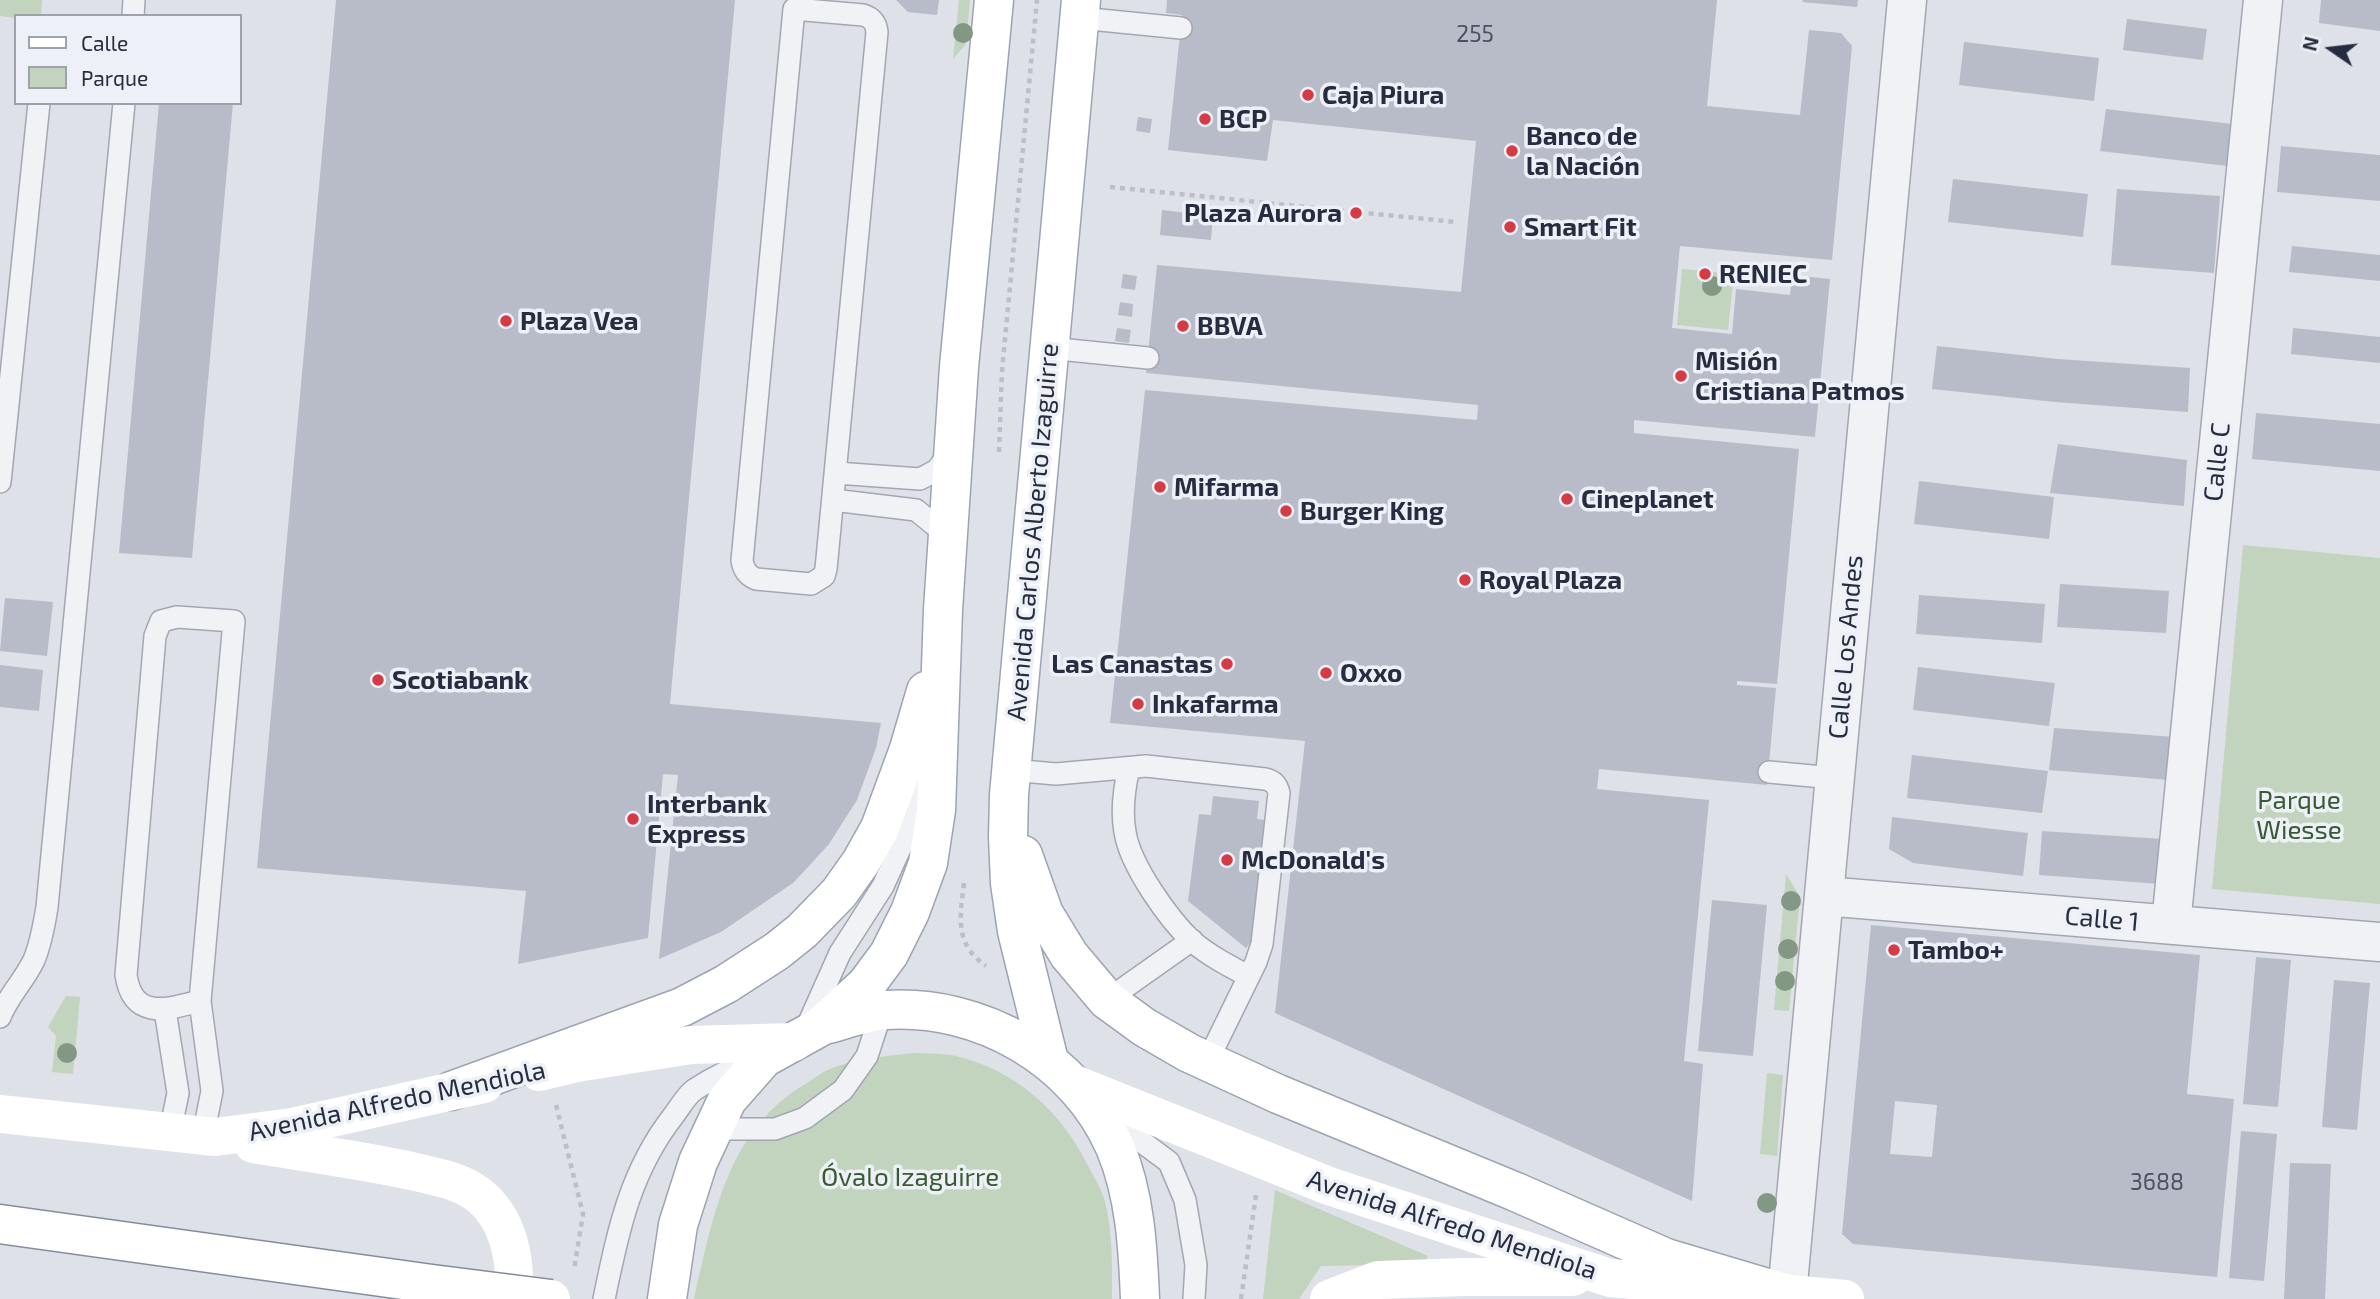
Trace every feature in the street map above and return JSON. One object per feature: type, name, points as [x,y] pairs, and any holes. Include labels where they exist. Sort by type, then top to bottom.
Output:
[{"type":"main road","points":[[667,1299],[678,1225],[698,1162],[727,1100],[795,1041],[866,985],[889,954],[910,912],[928,863],[936,810],[943,610],[959,367],[994,0]]},
{"type":"main road","name":"Avenida Carlos Alberto Izaguirre","points":[[1080,9],[1010,783],[1010,871],[1017,931],[1070,1082],[1115,1146],[1125,1178],[1137,1234],[1140,1299]]},
{"type":"main road","points":[[451,1091],[652,1020],[702,998],[776,951],[825,909],[861,862],[880,828],[893,796],[920,718],[943,610]]},
{"type":"main road","points":[[1010,783],[1026,863],[1044,914],[1069,955],[1107,1000],[1144,1027],[1207,1062],[1278,1094],[1504,1187],[1667,1258],[1796,1297]]},
{"type":"main road","name":"Avenida Carlos Alberto Izaguirre","points":[[795,1041],[882,1010],[942,1012],[999,1029],[1070,1082]]},
{"type":"main road","name":"Avenida Alfredo Mendiola","points":[[0,1114],[196,1135],[292,1127],[577,1063],[691,1045],[795,1041]]},
{"type":"main road","name":"Avenida Alfredo Mendiola","points":[[1070,1082],[1329,1186],[1610,1278],[1796,1297],[1845,1299]]},
{"type":"main road","points":[[196,1135],[387,1165],[449,1180],[476,1193],[498,1214],[511,1246],[513,1299]]},
{"type":"main road","points":[[0,1224],[432,1284],[562,1287]]},
{"type":"main road","points":[[1329,1299],[1378,1280],[1464,1277],[1610,1278]]},
{"type":"street","name":"Calle Los Andes","points":[[1796,1297],[1834,778],[1907,0]]},
{"type":"street","name":"Calle C","points":[[2171,924],[2263,0]]},
{"type":"street","name":"Calle 1","points":[[1824,896],[2380,942]]},
{"type":"lane","points":[[794,9],[863,15],[876,25],[877,32],[833,500],[824,576],[811,584],[756,579],[744,569],[794,9]]},
{"type":"lane","points":[[1080,9],[1181,29]]},
{"type":"lane","points":[[0,482],[38,105]]},
{"type":"lane","points":[[2,1007],[33,961],[43,935],[47,907],[124,105]]},
{"type":"lane","points":[[1049,348],[1148,358]]},
{"type":"lane","points":[[836,474],[920,479],[937,470],[953,447]]},
{"type":"lane","points":[[833,500],[909,507],[937,527],[947,547]]},
{"type":"lane","points":[[196,1135],[212,1091],[201,1001],[234,621],[177,617],[161,621],[155,636],[126,975],[128,986],[139,1002],[147,1007],[165,1010],[201,1001]]},
{"type":"lane","points":[[1010,783],[1056,775],[1146,766],[1265,779],[1278,787],[1262,944],[1207,1062]]},
{"type":"lane","points":[[1129,768],[1123,810],[1125,835],[1133,856],[1168,914],[1192,940],[1213,957],[1248,976]]},
{"type":"lane","points":[[1769,772],[1834,778]]},
{"type":"lane","points":[[1107,1000],[1192,940]]},
{"type":"lane","points":[[165,1010],[178,1093],[196,1135]]},
{"type":"lane","points":[[714,1129],[775,1129],[805,1118],[843,1090],[867,1056],[882,1010]]},
{"type":"lane","points":[[604,1299],[621,1219],[632,1185],[655,1139],[692,1092],[731,1069],[795,1041]]},
{"type":"lane","points":[[1070,1082],[1169,1162],[1185,1200],[1196,1265],[1194,1299]]},
{"type":"path","points":[[1110,187],[1455,222]]},
{"type":"path","points":[[556,1102],[583,1213],[562,1287]]},
{"type":"path","points":[[1241,1299],[1261,1159]]},
{"type":"green space","points":[[0,0],[42,0],[41,14],[14,14],[14,18],[0,16]]},
{"type":"green space","points":[[959,0],[970,0],[966,44],[953,59]]},
{"type":"green space","points":[[1682,269],[1734,274],[1728,330],[1677,325]]},
{"type":"green space","name":"Parque Wiesse","points":[[2243,545],[2380,558],[2380,904],[2212,889]]},
{"type":"green space","points":[[1786,874],[1800,897],[1789,1011],[1774,1010]]},
{"type":"green space","points":[[66,996],[80,997],[73,1074],[52,1072],[56,1036],[48,1027]]},
{"type":"green space","name":"Óvalo Izaguirre","points":[[914,1053],[956,1056],[998,1071],[1034,1095],[1064,1127],[1104,1198],[1110,1235],[1112,1299],[694,1299],[717,1207],[741,1150],[758,1125],[780,1102],[828,1070],[864,1059]]},
{"type":"green space","points":[[1767,1073],[1783,1075],[1777,1156],[1760,1154]]},
{"type":"green space","points":[[1275,1190],[1428,1256],[1424,1264],[1321,1266],[1299,1299],[1263,1299]]},
{"type":"building","name":"Plaza Vea","points":[[336,0],[735,0],[670,704],[881,723],[876,748],[857,800],[829,844],[809,866],[793,883],[721,932],[659,959],[678,775],[663,774],[648,938],[518,964],[526,891],[257,868]]},
{"type":"building","points":[[896,0],[939,0],[937,15],[908,12]]},
{"type":"building","points":[[1167,0],[1717,0],[1707,106],[1800,115],[1809,30],[1841,33],[1852,46],[1832,260],[1680,246],[1672,328],[1732,334],[1736,289],[1790,295],[1792,275],[1830,279],[1815,437],[1634,420],[1634,433],[1799,449],[1777,684],[1737,681],[1737,685],[1776,688],[1767,785],[1599,769],[1597,789],[1709,800],[1684,1061],[1703,1064],[1692,1201],[1275,1013],[1305,741],[1110,723],[1145,390],[1477,420],[1478,405],[1146,373],[1157,265],[1461,292],[1476,141],[1273,120],[1267,161],[1168,150],[1182,15],[1166,13]]},
{"type":"building","points":[[1858,0],[1857,7],[1802,2]]},
{"type":"building","points":[[2321,0],[2380,0],[2380,31],[2319,23]]},
{"type":"building","points":[[2127,19],[2207,29],[2203,60],[2123,50]]},
{"type":"building","points":[[1964,42],[2099,58],[2094,101],[1959,85]]},
{"type":"building","points":[[159,105],[233,105],[192,558],[119,553]]},
{"type":"building","points":[[2106,109],[2241,125],[2236,167],[2100,151]]},
{"type":"building","points":[[1138,117],[1152,119],[1150,133],[1136,131]]},
{"type":"building","points":[[2281,146],[2380,155],[2380,201],[2277,192]]},
{"type":"building","points":[[1953,179],[2088,194],[2083,237],[1948,222]]},
{"type":"building","points":[[2117,189],[2220,196],[2214,273],[2111,265]]},
{"type":"building","points":[[1162,210],[1213,216],[1211,240],[1160,235]]},
{"type":"building","points":[[2292,246],[2380,255],[2380,281],[2289,272]]},
{"type":"building","points":[[1123,274],[1137,276],[1135,290],[1121,288]]},
{"type":"building","points":[[1120,302],[1133,304],[1132,317],[1118,315]]},
{"type":"building","points":[[1117,328],[1131,330],[1129,343],[1115,341]]},
{"type":"building","points":[[2293,328],[2380,337],[2380,363],[2291,354]]},
{"type":"building","points":[[1937,346],[2058,359],[2190,368],[2188,412],[1932,389]]},
{"type":"building","points":[[2256,413],[2380,424],[2380,471],[2252,459]]},
{"type":"building","points":[[2058,444],[2187,460],[2184,506],[2050,493]]},
{"type":"building","points":[[1919,481],[2054,497],[2049,539],[1914,524]]},
{"type":"building","points":[[2060,584],[2169,591],[2166,633],[2057,627]]},
{"type":"building","points":[[1919,595],[2045,604],[2042,643],[1916,634]]},
{"type":"building","points":[[5,598],[53,602],[47,656],[0,651]]},
{"type":"building","points":[[0,665],[43,670],[39,711],[0,707]]},
{"type":"building","points":[[1918,667],[2055,683],[2049,726],[1913,710]]},
{"type":"building","points":[[2054,728],[2175,737],[2170,780],[2049,770]]},
{"type":"building","points":[[1912,755],[2048,771],[2042,813],[1907,798]]},
{"type":"building","name":"McDonald's","points":[[1213,796],[1259,801],[1257,819],[1265,820],[1251,942],[1246,948],[1188,901],[1199,814],[1211,815]]},
{"type":"building","points":[[1892,817],[2028,833],[2023,876],[1913,863],[1889,849]]},
{"type":"building","points":[[2042,831],[2163,839],[2160,884],[2039,875]]},
{"type":"building","points":[[1712,900],[1767,905],[1753,1056],[1698,1051]]},
{"type":"building","points":[[1871,925],[2200,955],[2187,1094],[2234,1099],[2217,1277],[1853,1244],[1842,1234]],"holes":[[[1895,1101],[1937,1105],[1932,1157],[1890,1154]]]},
{"type":"building","points":[[2256,957],[2291,960],[2278,1107],[2243,1104]]},
{"type":"building","points":[[2334,980],[2370,983],[2357,1130],[2322,1127]]},
{"type":"building","points":[[2241,1131],[2277,1134],[2264,1281],[2229,1278]]},
{"type":"building","points":[[2290,1163],[2331,1164],[2325,1299],[2284,1299]]},
{"type":"place","name":"Caja Piura","points":[[1308,95]]},
{"type":"place","name":"BCP","points":[[1205,119]]},
{"type":"place","name":"Banco de la Nación","points":[[1512,151]]},
{"type":"place","name":"Plaza Aurora","points":[[1356,213]]},
{"type":"place","name":"Smart Fit","points":[[1510,227]]},
{"type":"place","name":"RENIEC","points":[[1705,274]]},
{"type":"place","name":"Plaza Vea","points":[[506,321]]},
{"type":"place","name":"BBVA","points":[[1183,326]]},
{"type":"place","name":"Misión Cristiana Patmos","points":[[1681,376]]},
{"type":"place","name":"Mifarma","points":[[1160,487]]},
{"type":"place","name":"Cineplanet","points":[[1567,499]]},
{"type":"place","name":"Burger King","points":[[1286,511]]},
{"type":"place","name":"Royal Plaza","points":[[1465,580]]},
{"type":"place","name":"Las Canastas","points":[[1227,664]]},
{"type":"place","name":"Oxxo","points":[[1326,673]]},
{"type":"place","name":"Scotiabank","points":[[378,680]]},
{"type":"place","name":"Inkafarma","points":[[1138,704]]},
{"type":"place","name":"Interbank Express","points":[[633,819]]},
{"type":"place","name":"McDonald's","points":[[1227,860]]},
{"type":"place","name":"Tambo+","points":[[1894,950]]}]
